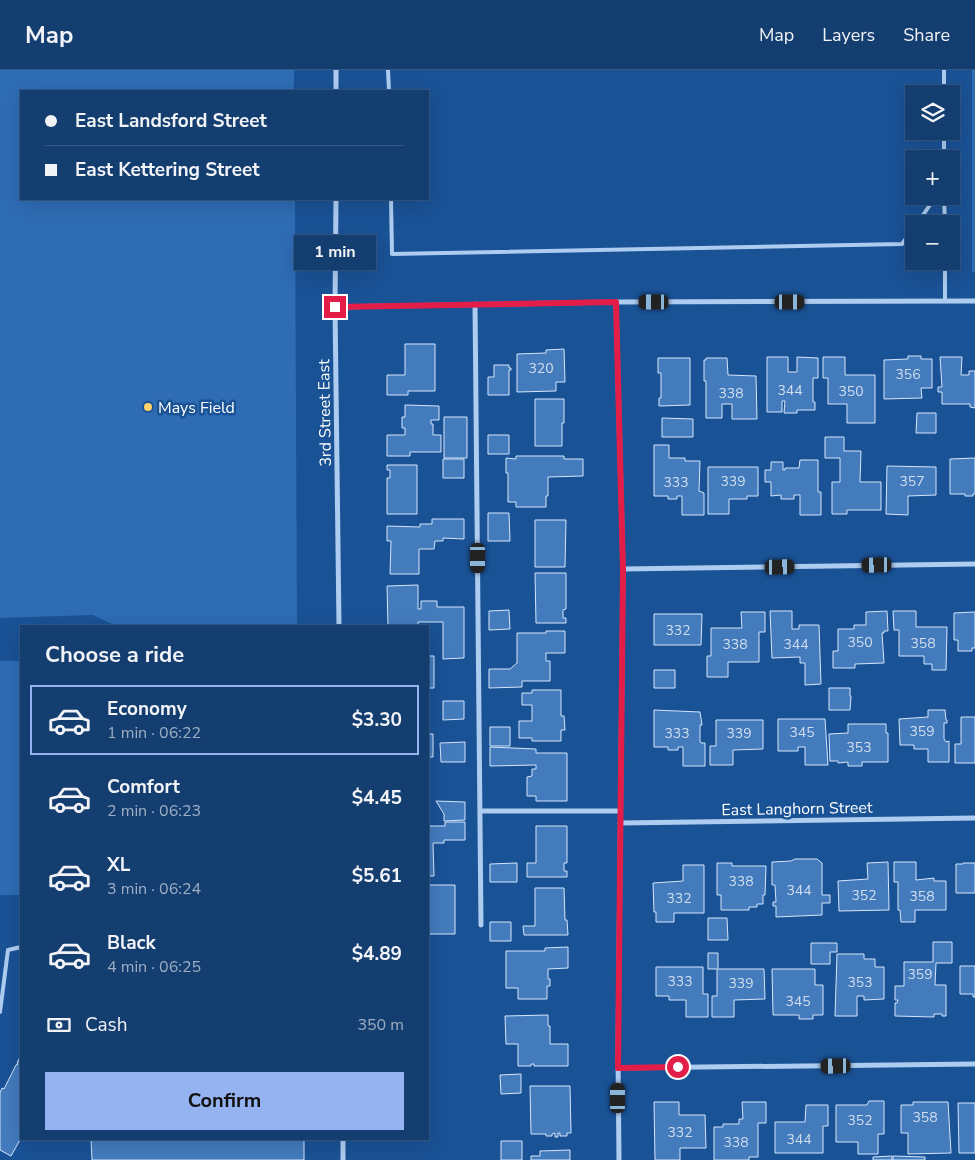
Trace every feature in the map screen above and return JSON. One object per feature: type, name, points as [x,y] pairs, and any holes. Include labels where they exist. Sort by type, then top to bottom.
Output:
[{"type":"street","points":[[336,70],[336,90]]},
{"type":"street","name":"3rd Street East","points":[[336,200],[335,307],[339,625]]},
{"type":"street","points":[[335,307],[616,302],[975,301]]},
{"type":"street","points":[[616,302],[623,570],[618,1068],[619,1160]]},
{"type":"street","points":[[475,304],[481,925]]},
{"type":"street","points":[[623,570],[975,564]]},
{"type":"street","points":[[480,811],[620,811]]},
{"type":"street","name":"East Langhorn Street","points":[[620,823],[975,818]]},
{"type":"street","points":[[618,1068],[975,1064]]},
{"type":"street","points":[[343,1140],[343,1160]]},
{"type":"lane","points":[[388,70],[389,90]]},
{"type":"lane","points":[[944,70],[944,85]]},
{"type":"lane","points":[[391,200],[392,254],[902,244],[905,240]]},
{"type":"lane","points":[[945,270],[945,301]]},
{"type":"lane","points":[[0,1012],[8,950],[20,947]]},
{"type":"shaded area","name":"Mays Field","points":[[0,70],[294,70],[294,90],[20,90],[20,200],[295,200],[297,625],[114,625],[93,615],[0,618]]},
{"type":"shaded area","points":[[972,70],[975,70],[975,272],[972,272]]},
{"type":"shaded area","points":[[0,661],[20,661],[20,895],[0,895]]},
{"type":"building","points":[[405,344],[435,344],[435,391],[408,391],[408,395],[387,395],[387,375],[405,375]]},
{"type":"building","points":[[564,349],[565,382],[556,382],[556,391],[517,392],[517,354],[546,353],[546,350]]},
{"type":"building","points":[[908,356],[921,356],[921,359],[932,359],[932,388],[921,388],[922,398],[884,399],[884,360],[908,359]]},
{"type":"building","points":[[767,357],[788,357],[788,372],[797,372],[797,357],[818,358],[818,378],[813,378],[815,410],[797,410],[797,413],[784,413],[785,401],[782,401],[782,412],[767,412]]},
{"type":"building","points":[[823,357],[845,357],[845,375],[875,375],[875,423],[847,423],[847,404],[828,404],[828,378],[823,378]]},
{"type":"building","points":[[940,357],[962,357],[961,375],[969,375],[969,371],[975,371],[975,408],[970,407],[970,404],[942,404],[942,392],[938,392],[938,387],[942,387]]},
{"type":"building","points":[[658,358],[690,358],[690,405],[659,406],[659,398],[661,398],[661,373],[658,373]]},
{"type":"building","points":[[706,358],[727,358],[728,375],[756,376],[757,419],[732,419],[732,404],[722,404],[722,418],[706,418],[704,360]]},
{"type":"building","points":[[494,365],[509,365],[509,368],[511,368],[509,370],[509,395],[488,395],[488,377],[494,377]]},
{"type":"building","points":[[535,399],[564,399],[562,446],[535,446]]},
{"type":"building","points":[[405,405],[439,406],[439,420],[431,420],[431,424],[433,424],[433,435],[441,435],[441,452],[410,452],[410,456],[387,456],[387,435],[405,435],[405,428],[402,428],[402,417],[405,417]]},
{"type":"building","points":[[917,413],[936,413],[936,433],[916,433]]},
{"type":"building","points":[[444,417],[467,417],[467,458],[444,458]]},
{"type":"building","points":[[662,418],[693,419],[693,437],[662,437]]},
{"type":"building","points":[[488,435],[509,435],[509,454],[488,454]]},
{"type":"building","points":[[825,437],[844,437],[844,451],[861,451],[860,482],[881,482],[881,510],[847,510],[847,514],[832,514],[832,482],[840,482],[840,458],[825,458]]},
{"type":"building","points":[[654,445],[669,445],[669,458],[685,458],[685,461],[700,461],[699,491],[704,493],[704,515],[682,515],[682,496],[677,496],[677,499],[668,499],[668,496],[654,496]]},
{"type":"building","points":[[516,456],[564,456],[564,459],[583,459],[583,476],[548,477],[546,507],[516,507],[516,502],[508,502],[506,458],[516,459]]},
{"type":"building","points":[[975,458],[975,494],[973,496],[965,496],[965,494],[950,494],[950,459]]},
{"type":"building","points":[[443,459],[464,459],[464,478],[443,478]]},
{"type":"building","points":[[800,460],[818,460],[818,492],[821,492],[821,515],[800,515],[800,495],[794,495],[794,499],[781,499],[781,495],[771,496],[771,482],[765,482],[765,470],[771,470],[771,462],[783,462],[783,470],[785,470],[785,468],[799,468]]},
{"type":"building","points":[[387,465],[417,465],[417,514],[387,514],[387,478],[390,478],[390,470],[387,470]]},
{"type":"building","points":[[887,466],[936,467],[936,495],[908,496],[908,515],[886,514]]},
{"type":"building","points":[[708,467],[758,467],[758,496],[747,496],[747,499],[729,499],[729,514],[708,514]]},
{"type":"building","points":[[488,513],[509,513],[510,541],[488,541]]},
{"type":"building","points":[[432,519],[464,519],[464,539],[443,538],[443,541],[435,541],[434,549],[419,549],[419,574],[390,574],[391,541],[387,541],[387,526],[420,527],[420,524],[432,524]]},
{"type":"building","points":[[535,520],[566,520],[565,567],[535,567]]},
{"type":"building","points":[[535,573],[566,573],[566,609],[563,610],[563,618],[566,618],[566,623],[536,623]]},
{"type":"building","points":[[418,585],[418,609],[421,609],[421,601],[437,601],[437,607],[464,607],[464,658],[443,659],[443,622],[418,622],[418,625],[388,625],[387,586]]},
{"type":"building","points":[[509,610],[510,629],[489,630],[489,611]]},
{"type":"building","points":[[770,611],[792,611],[792,629],[799,629],[799,625],[819,625],[821,684],[805,685],[805,663],[800,663],[800,657],[772,658]]},
{"type":"building","points":[[887,611],[888,631],[882,633],[884,663],[855,664],[855,668],[833,668],[833,651],[838,651],[838,629],[854,629],[854,625],[866,625],[866,612]]},
{"type":"building","points":[[893,611],[916,611],[916,627],[947,627],[946,670],[932,670],[932,664],[924,664],[924,656],[899,656],[899,630],[894,630]]},
{"type":"building","points":[[741,612],[765,612],[765,632],[759,632],[759,662],[728,662],[728,677],[707,677],[707,656],[711,656],[711,628],[742,628]]},
{"type":"building","points":[[975,612],[975,648],[972,648],[972,651],[958,651],[958,640],[954,640],[954,613]]},
{"type":"building","points":[[654,614],[702,614],[701,645],[654,645]]},
{"type":"building","points":[[546,631],[565,631],[565,653],[546,653],[546,661],[550,661],[550,681],[522,681],[522,687],[489,688],[489,669],[510,669],[517,663],[517,633],[546,633]]},
{"type":"building","points":[[429,656],[434,656],[434,688],[429,688]]},
{"type":"building","points":[[654,670],[675,670],[675,688],[654,688]]},
{"type":"building","points":[[829,688],[850,688],[850,710],[829,710]]},
{"type":"building","points":[[532,690],[561,690],[561,716],[564,716],[565,730],[561,730],[561,741],[532,741],[532,738],[519,738],[519,721],[532,721],[532,705],[522,705],[522,693],[532,693]]},
{"type":"building","points":[[443,701],[464,701],[464,719],[443,720]]},
{"type":"building","points":[[654,710],[700,712],[702,725],[700,725],[700,741],[705,743],[705,766],[683,766],[683,747],[678,747],[678,750],[668,750],[668,747],[654,747]]},
{"type":"building","points":[[928,710],[945,710],[947,723],[944,723],[944,739],[946,742],[949,741],[949,762],[928,762],[928,749],[914,749],[914,745],[900,745],[899,719],[928,717]]},
{"type":"building","points":[[961,717],[975,717],[975,763],[955,763],[955,744],[961,744]]},
{"type":"building","points":[[778,719],[825,719],[828,765],[805,765],[805,747],[798,747],[798,751],[778,751]]},
{"type":"building","points":[[716,720],[763,720],[763,749],[733,750],[733,765],[710,765],[710,746],[716,746]]},
{"type":"building","points":[[848,724],[886,724],[886,733],[888,733],[888,762],[862,762],[862,766],[848,766],[848,762],[838,763],[838,761],[830,761],[829,734],[848,733]]},
{"type":"building","points":[[490,727],[510,727],[510,746],[490,746]]},
{"type":"building","points":[[429,734],[433,734],[433,757],[429,757]]},
{"type":"building","points":[[465,742],[465,762],[441,762],[440,743]]},
{"type":"building","points":[[490,747],[536,749],[536,753],[567,753],[567,801],[536,801],[536,796],[527,796],[527,777],[532,776],[532,769],[536,769],[536,765],[490,766]]},
{"type":"building","points":[[436,801],[465,802],[465,820],[444,821],[444,814]]},
{"type":"building","points":[[445,822],[465,822],[465,840],[444,840],[444,843],[433,843],[434,876],[429,876],[429,826],[445,826]]},
{"type":"building","points":[[536,826],[567,826],[567,863],[564,863],[564,871],[567,871],[567,877],[527,877],[527,863],[536,863]]},
{"type":"building","points":[[817,859],[822,863],[822,895],[830,895],[830,903],[822,903],[822,915],[776,917],[776,906],[773,906],[773,902],[776,902],[775,885],[772,885],[772,862]]},
{"type":"building","points":[[888,862],[889,910],[839,911],[838,881],[868,879],[867,863]]},
{"type":"building","points":[[894,862],[916,862],[916,880],[934,878],[934,881],[946,881],[946,910],[915,910],[915,922],[901,922],[900,910],[898,910],[898,882],[894,882]]},
{"type":"building","points":[[517,863],[517,882],[490,882],[490,864]]},
{"type":"building","points":[[717,863],[732,863],[732,866],[766,866],[763,904],[757,904],[757,907],[749,907],[749,910],[721,910],[721,895],[717,895]]},
{"type":"building","points":[[975,863],[975,893],[956,893],[956,864]]},
{"type":"building","points":[[683,865],[704,865],[704,913],[674,913],[674,922],[656,922],[653,883],[683,881]]},
{"type":"building","points":[[429,885],[455,885],[455,934],[429,934]]},
{"type":"building","points":[[535,888],[564,888],[565,920],[567,920],[568,935],[524,935],[523,926],[535,926]]},
{"type":"building","points":[[708,918],[727,918],[728,940],[708,940]]},
{"type":"building","points":[[490,922],[511,922],[511,941],[490,941]]},
{"type":"building","points":[[933,942],[952,942],[952,963],[936,963],[935,985],[946,985],[946,1016],[934,1014],[934,1017],[895,1016],[895,1003],[898,1000],[895,1000],[895,986],[904,986],[904,962],[933,962]]},
{"type":"building","points":[[811,943],[837,943],[837,952],[830,952],[830,964],[811,964]]},
{"type":"building","points":[[568,947],[568,968],[548,969],[550,986],[547,986],[547,999],[518,999],[518,988],[506,988],[506,951],[545,951],[545,948]]},
{"type":"building","points":[[708,953],[718,953],[718,969],[764,969],[765,999],[734,1000],[734,1017],[712,1017],[712,996],[717,996],[717,969],[708,969]]},
{"type":"building","points":[[837,954],[864,954],[864,959],[875,959],[875,967],[884,967],[884,999],[864,1000],[864,996],[857,996],[857,1016],[835,1016]]},
{"type":"building","points":[[960,966],[975,966],[975,997],[973,997],[973,994],[960,994]]},
{"type":"building","points":[[656,967],[703,967],[703,994],[708,994],[708,1017],[686,1017],[686,1000],[669,1000],[669,996],[656,996]]},
{"type":"building","points":[[772,969],[815,969],[815,985],[823,985],[823,1015],[813,1015],[813,1019],[799,1019],[799,1015],[773,1015]]},
{"type":"building","points":[[548,1015],[550,1044],[568,1044],[568,1066],[534,1066],[534,1064],[531,1064],[531,1066],[518,1066],[518,1044],[506,1044],[505,1016]]},
{"type":"building","points":[[20,1057],[20,1140],[11,1156],[0,1150],[0,1093],[2,1088],[4,1089]]},
{"type":"building","points":[[521,1074],[521,1093],[501,1094],[500,1075]]},
{"type":"building","points":[[530,1086],[570,1086],[571,1133],[567,1133],[567,1136],[560,1136],[560,1133],[558,1133],[558,1137],[555,1137],[555,1133],[552,1136],[531,1134]]},
{"type":"building","points":[[869,1101],[884,1101],[884,1134],[878,1134],[878,1154],[858,1154],[858,1142],[836,1142],[836,1105],[867,1105]]},
{"type":"building","points":[[654,1102],[679,1102],[679,1115],[705,1115],[706,1148],[680,1148],[680,1160],[655,1160]]},
{"type":"building","points":[[742,1102],[766,1102],[766,1123],[758,1123],[758,1157],[749,1157],[749,1160],[714,1160],[714,1127],[723,1127],[723,1124],[739,1124],[739,1119],[743,1119]]},
{"type":"building","points":[[913,1102],[948,1102],[951,1153],[908,1154],[908,1133],[901,1133],[901,1105],[913,1105]]},
{"type":"building","points":[[958,1103],[975,1103],[975,1153],[959,1153]]},
{"type":"building","points":[[806,1105],[828,1105],[828,1126],[823,1126],[823,1153],[775,1153],[775,1122],[805,1122]]},
{"type":"building","points":[[91,1140],[304,1140],[304,1160],[92,1160]]},
{"type":"building","points":[[501,1141],[522,1141],[522,1160],[501,1160]]},
{"type":"building","points":[[570,1150],[570,1160],[531,1160],[531,1156],[540,1156],[540,1151]]},
{"type":"building","points":[[892,1156],[892,1160],[873,1160],[873,1157]]},
{"type":"building","points":[[893,1156],[925,1157],[925,1160],[893,1160]]},
{"type":"place","name":"Mays Field","points":[[148,407]]},
{"type":"route","points":[[335,307],[616,302],[623,570],[618,1068],[678,1067]]}]
